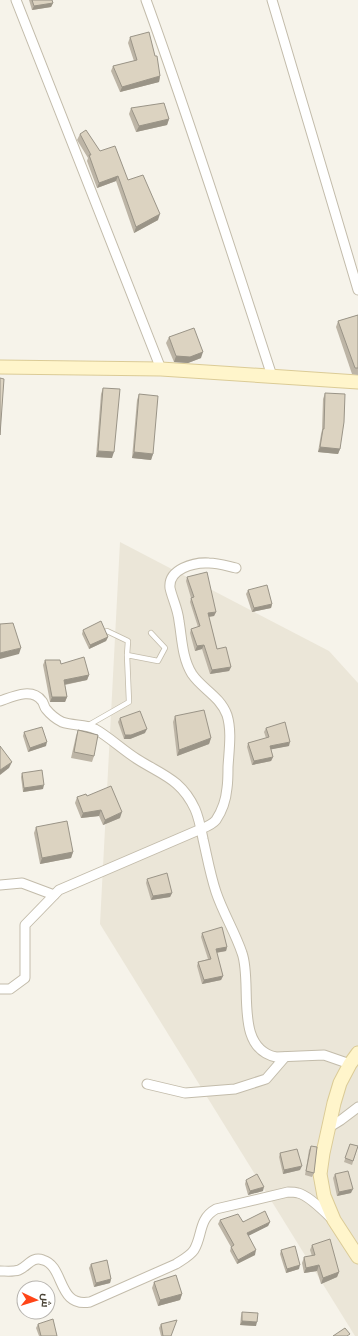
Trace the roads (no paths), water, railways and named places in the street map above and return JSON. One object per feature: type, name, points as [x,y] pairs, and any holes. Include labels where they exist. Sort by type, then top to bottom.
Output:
[{"type":"street","points":[[16,0],[162,369]]},
{"type":"street","points":[[146,0],[171,69],[272,376]]},
{"type":"street","points":[[272,0],[358,290]]},
{"type":"street","points":[[0,367],[162,369],[358,382]]},
{"type":"street","points":[[0,990],[10,989],[25,978],[25,925],[59,890],[201,830],[215,822],[222,809],[227,788],[229,728],[227,716],[218,698],[192,674],[186,659],[181,637],[180,621],[170,588],[171,580],[178,571],[189,566],[200,563],[209,563],[236,568]]},
{"type":"street","points":[[0,701],[20,694],[34,695],[42,700],[45,708],[57,720],[95,729],[137,759],[172,779],[186,794],[196,810],[216,893],[243,954],[247,972],[247,1016],[251,1033],[256,1044],[262,1052],[269,1056],[285,1057],[324,1055],[350,1064]]},
{"type":"street","points":[[0,885],[22,883],[54,895]]},
{"type":"street","points":[[358,1053],[350,1064],[340,1083],[322,1153],[320,1174],[324,1196],[334,1220],[358,1257]]},
{"type":"street","points":[[147,1084],[185,1093],[235,1088],[266,1079],[285,1057]]},
{"type":"street","points":[[328,1128],[358,1107]]},
{"type":"street","points":[[0,1271],[19,1270],[33,1259],[45,1260],[53,1267],[73,1300],[79,1303],[84,1303],[90,1302],[176,1264],[186,1258],[193,1250],[204,1221],[209,1213],[216,1209],[288,1192],[294,1192],[300,1193],[334,1220]]},
{"type":"lane","points":[[86,726],[129,702],[127,655],[128,641],[107,631]]},
{"type":"lane","points":[[127,655],[158,661],[165,648],[151,633]]}]
